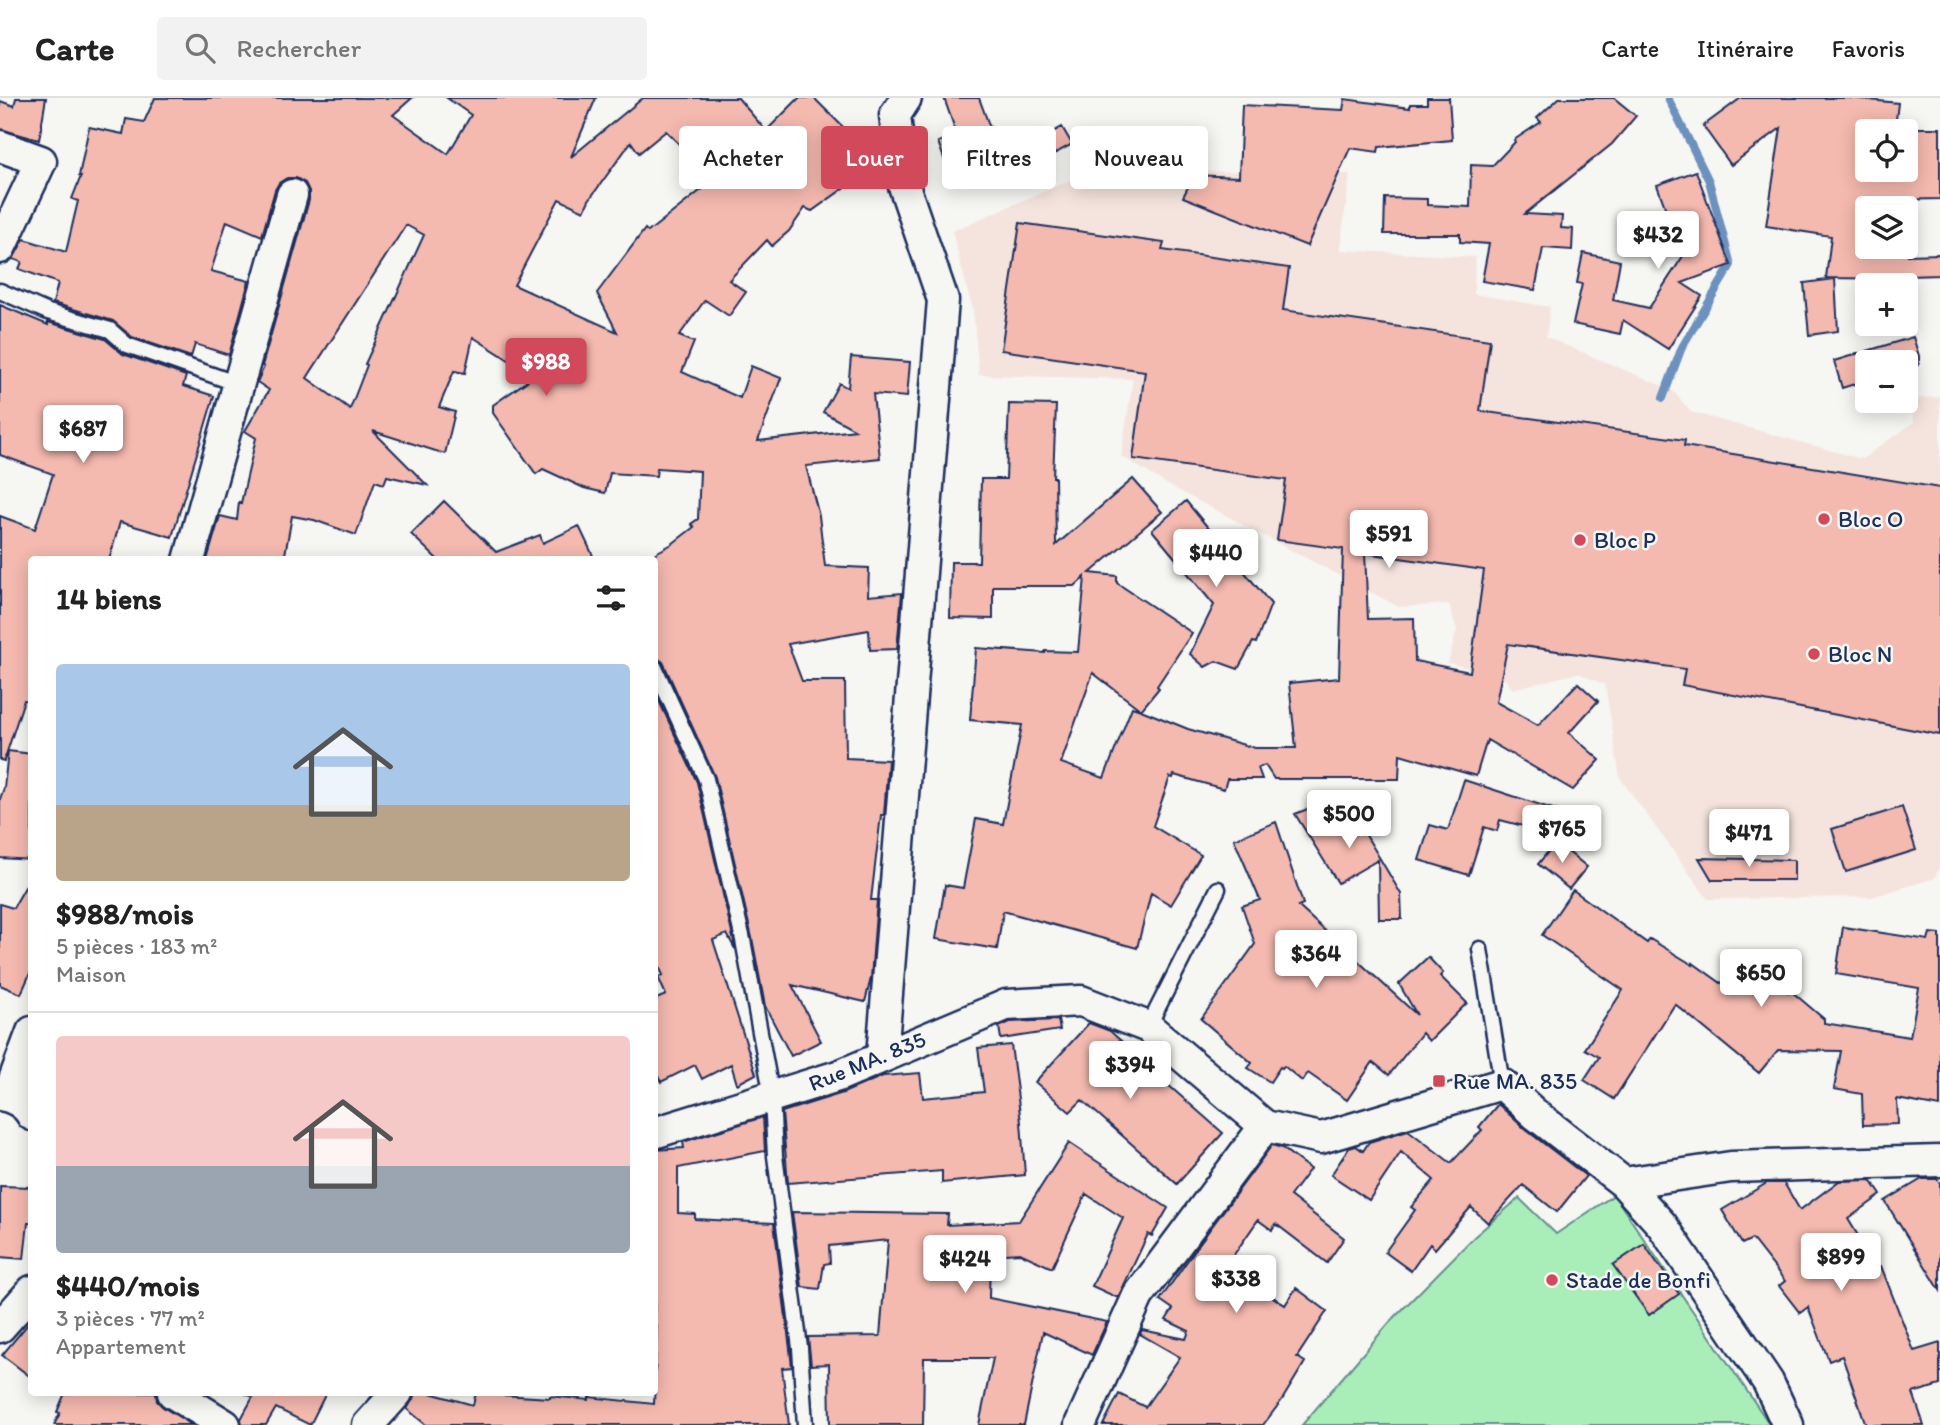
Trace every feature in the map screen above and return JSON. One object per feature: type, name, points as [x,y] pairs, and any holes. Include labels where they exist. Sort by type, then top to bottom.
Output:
[{"type":"street","points":[[883,1056],[943,300],[902,180],[895,115],[906,98]]},
{"type":"street","points":[[0,146],[41,161],[0,248]]},
{"type":"street","points":[[191,556],[292,195]]},
{"type":"street","name":"Rue MA. 835","points":[[658,1132],[838,1076],[1006,1005],[1081,1001],[1148,1027],[1265,1126],[1321,1138],[1502,1084]]},
{"type":"street","points":[[28,1040],[4,1096],[28,1108]]},
{"type":"street","points":[[1502,1084],[1536,1115],[1624,1183],[1669,1236],[1768,1382],[1788,1425]]},
{"type":"street","points":[[1080,1425],[1138,1296],[1265,1126]]},
{"type":"street","points":[[1624,1183],[1731,1167],[1940,1161]]},
{"type":"street","points":[[0,1326],[28,1295]]},
{"type":"street","points":[[178,1396],[225,1425]]},
{"type":"street","points":[[368,1425],[394,1396]]},
{"type":"lane","points":[[0,291],[48,313],[110,330],[127,345],[238,384]]},
{"type":"lane","points":[[658,675],[706,779],[743,940],[772,1097],[775,1156],[800,1348],[806,1425]]},
{"type":"lane","points":[[1148,1027],[1218,890]]},
{"type":"lane","points":[[1480,949],[1502,1084]]},
{"type":"shaded area","points":[[1208,171],[1350,174],[1340,250],[1475,257],[1474,294],[1550,307],[1546,337],[1672,390],[1691,412],[1862,459],[1914,422],[1912,413],[1918,413],[1918,398],[1940,397],[1940,864],[1935,878],[1872,897],[1708,899],[1620,778],[1605,685],[1578,673],[1513,689],[1503,677],[1448,663],[1457,630],[1449,604],[1399,607],[1168,485],[1121,456],[1133,379],[979,375],[973,311],[952,231],[1050,189],[1056,189],[1056,186],[1070,180],[1070,189],[1208,189]]},
{"type":"green space","name":"Stade de Bonfi","points":[[1614,1195],[1770,1425],[1302,1425],[1389,1323],[1474,1237],[1519,1198],[1556,1234]]},
{"type":"building","points":[[16,98],[46,98],[39,140],[0,129],[0,101],[14,106]]},
{"type":"building","points":[[155,98],[412,98],[393,115],[448,154],[471,115],[447,98],[596,98],[571,157],[643,98],[738,98],[762,126],[679,126],[679,144],[666,131],[639,153],[631,142],[584,211],[559,199],[514,285],[617,332],[597,293],[645,229],[648,232],[702,189],[807,189],[807,126],[771,126],[799,98],[814,98],[842,126],[821,126],[821,189],[843,189],[812,211],[805,208],[789,231],[772,246],[767,240],[729,280],[746,292],[729,316],[705,300],[679,336],[694,342],[682,372],[740,398],[751,366],[781,378],[758,441],[856,430],[823,412],[839,383],[848,388],[851,357],[910,362],[907,397],[873,394],[880,458],[806,466],[819,516],[825,566],[869,568],[868,596],[902,593],[897,649],[870,650],[869,630],[788,644],[802,681],[845,681],[846,758],[888,760],[884,815],[881,815],[871,900],[877,900],[871,978],[865,1002],[792,985],[821,1041],[791,1056],[765,1006],[715,777],[663,662],[658,659],[658,556],[654,554],[694,527],[691,524],[698,519],[700,471],[657,468],[656,476],[610,473],[605,493],[584,488],[543,469],[536,474],[493,413],[493,405],[534,376],[473,337],[465,373],[454,371],[439,407],[455,412],[445,454],[373,431],[427,485],[387,476],[384,484],[375,481],[356,535],[314,520],[292,516],[285,556],[208,556],[220,516],[237,520],[239,502],[241,503],[256,438],[245,431],[269,390],[257,382],[264,367],[262,366],[309,200],[309,191],[305,183],[296,178],[287,178],[279,183],[262,236],[227,221],[211,271],[249,281],[229,355],[195,344],[191,357],[132,337],[113,321],[53,303],[58,283],[19,269],[22,262],[13,259],[24,239],[66,252],[78,201],[72,199],[81,176],[89,127],[123,134],[126,119],[144,122]],"holes":[[[406,225],[424,235],[365,364],[367,365],[350,409],[307,378]]]},
{"type":"building","points":[[944,98],[979,98],[989,126],[954,126]]},
{"type":"building","points":[[1427,98],[1449,98],[1452,140],[1379,147],[1378,152],[1350,148],[1307,246],[1183,197],[1187,189],[1208,189],[1208,176],[1239,177],[1242,105],[1343,110],[1345,99],[1410,108],[1410,104],[1427,104]]},
{"type":"building","points":[[1559,98],[1614,98],[1636,116],[1612,144],[1525,214],[1562,216],[1561,228],[1573,229],[1572,250],[1543,248],[1535,290],[1482,281],[1489,244],[1460,242],[1460,234],[1384,234],[1385,198],[1427,199],[1427,205],[1470,207],[1471,165],[1492,166],[1514,140],[1541,122],[1537,118]]},
{"type":"building","points":[[1741,98],[1850,98],[1898,103],[1896,119],[1855,119],[1855,182],[1918,182],[1918,128],[1940,128],[1940,199],[1918,199],[1918,196],[1855,196],[1855,259],[1918,259],[1918,255],[1940,254],[1940,275],[1855,273],[1855,278],[1826,278],[1831,236],[1766,226],[1781,128],[1731,165],[1703,126]]},
{"type":"building","points":[[1062,127],[1070,145],[1056,153],[1056,130]]},
{"type":"building","points":[[1696,171],[1731,265],[1682,283],[1702,296],[1668,349],[1623,320],[1620,334],[1573,324],[1582,284],[1577,283],[1583,253],[1620,261],[1613,300],[1649,308],[1683,256],[1657,185]]},
{"type":"building","points":[[1020,223],[1164,243],[1162,250],[1289,268],[1283,310],[1490,340],[1480,411],[1685,440],[1684,446],[1940,488],[1940,735],[1682,685],[1685,669],[1508,644],[1496,702],[1538,725],[1578,683],[1598,701],[1569,733],[1600,760],[1573,790],[1487,740],[1476,776],[1400,754],[1399,779],[1274,779],[1265,765],[1258,768],[1262,779],[1227,779],[1224,789],[1174,775],[1173,778],[1170,777],[1153,826],[1201,855],[1171,905],[1151,893],[1137,948],[1003,911],[997,949],[936,939],[945,885],[963,888],[976,819],[1003,824],[1022,725],[970,720],[976,648],[1045,653],[1078,652],[1085,577],[1075,586],[993,586],[993,619],[950,618],[951,562],[979,562],[981,479],[1006,479],[1009,404],[1056,405],[1053,477],[1056,545],[1133,479],[1162,512],[1090,573],[1117,576],[1117,583],[1192,633],[1157,686],[1159,688],[1141,710],[1188,729],[1255,748],[1296,748],[1289,683],[1339,678],[1343,549],[1277,540],[1286,480],[1133,459],[1145,371],[1001,350]],"holes":[[[1365,553],[1484,570],[1470,672],[1415,661],[1414,618],[1368,619]],[[1093,673],[1141,710],[1132,707],[1104,778],[1061,763]]]},
{"type":"building","points":[[1835,279],[1838,331],[1809,335],[1804,283]]},
{"type":"building","points":[[0,305],[48,325],[48,322],[105,339],[123,354],[186,376],[183,386],[214,396],[172,537],[120,522],[110,556],[28,556],[28,700],[24,700],[4,761],[0,760],[0,516],[35,529],[53,474],[0,455]]},
{"type":"building","points":[[1913,337],[1917,350],[1870,350]]},
{"type":"building","points":[[1855,355],[1855,384],[1842,388],[1834,361]]},
{"type":"building","points":[[444,501],[496,552],[540,535],[543,543],[579,526],[593,556],[434,556],[411,534]]},
{"type":"building","points":[[1186,501],[1271,604],[1256,643],[1253,642],[1238,669],[1216,661],[1205,667],[1190,654],[1214,605],[1152,530]]},
{"type":"building","points":[[658,699],[697,782],[735,949],[727,934],[713,940],[756,1074],[737,1084],[731,1064],[702,1079],[695,1065],[661,1082],[658,1076],[658,998],[666,995],[658,977],[663,975],[658,965]]},
{"type":"building","points":[[8,751],[28,754],[28,860],[0,858],[0,799],[4,788]]},
{"type":"building","points":[[1464,780],[1556,810],[1539,830],[1500,820],[1497,831],[1484,827],[1469,875],[1419,860],[1430,825],[1448,830]]},
{"type":"building","points":[[1342,795],[1401,894],[1402,919],[1379,919],[1378,860],[1338,883],[1295,814]]},
{"type":"building","points":[[1902,807],[1916,850],[1846,872],[1832,829]]},
{"type":"building","points":[[1276,822],[1303,904],[1298,906],[1417,1015],[1399,984],[1428,957],[1443,973],[1440,976],[1467,1003],[1429,1041],[1422,1033],[1389,1075],[1373,1062],[1347,1100],[1308,1073],[1302,1081],[1284,1066],[1280,1067],[1270,1082],[1248,1068],[1252,1063],[1201,1019],[1255,944],[1242,906],[1260,900],[1234,839]]},
{"type":"building","points":[[1556,842],[1587,867],[1569,889],[1538,864]]},
{"type":"building","points":[[1699,858],[1794,860],[1794,880],[1712,880]]},
{"type":"building","points":[[28,882],[28,978],[21,994],[0,985],[0,904],[13,908]]},
{"type":"building","points":[[1573,890],[1647,943],[1650,939],[1693,963],[1721,983],[1758,960],[1771,980],[1774,977],[1788,992],[1790,990],[1824,1019],[1824,1023],[1910,1037],[1919,988],[1836,974],[1843,927],[1928,940],[1930,933],[1940,934],[1940,1107],[1897,1099],[1898,1124],[1863,1125],[1862,1094],[1834,1089],[1841,1051],[1778,1050],[1759,1073],[1675,1004],[1614,1099],[1584,1080],[1599,1057],[1585,1049],[1623,990],[1542,935]]},
{"type":"building","points":[[1058,1020],[1060,1030],[1001,1039],[999,1027],[1010,1022]]},
{"type":"building","points":[[1089,1023],[1110,1031],[1223,1133],[1177,1184],[1082,1100],[1070,1112],[1035,1082]]},
{"type":"building","points":[[1011,1045],[1025,1175],[942,1183],[942,1171],[788,1183],[782,1112],[843,1093],[883,1076],[920,1073],[923,1098],[984,1092],[978,1048]]},
{"type":"building","points":[[1498,1104],[1525,1129],[1586,1176],[1557,1212],[1523,1185],[1488,1223],[1471,1207],[1435,1249],[1430,1244],[1411,1271],[1385,1252],[1415,1210],[1411,1207],[1434,1180],[1401,1152],[1369,1200],[1331,1175],[1349,1148],[1356,1146],[1363,1151],[1369,1142],[1408,1130],[1451,1163],[1482,1130],[1479,1127]]},
{"type":"building","points":[[763,1117],[765,1151],[678,1168],[678,1213],[695,1214],[695,1219],[774,1223],[792,1367],[782,1368],[789,1425],[426,1425],[407,1409],[414,1396],[441,1396],[473,1405],[475,1396],[550,1396],[589,1400],[589,1397],[654,1404],[654,1396],[658,1396],[658,1150],[684,1148],[683,1142]]},
{"type":"building","points":[[1069,1143],[1168,1208],[1152,1236],[1148,1234],[1118,1298],[1092,1286],[1123,1218],[1086,1194],[1052,1268],[1020,1253],[990,1255],[989,1298],[1107,1322],[1092,1355],[1043,1332],[1024,1425],[979,1425],[993,1358],[924,1358],[923,1425],[830,1425],[829,1364],[811,1365],[808,1337],[880,1336],[888,1240],[829,1246],[830,1263],[824,1264],[820,1289],[802,1287],[792,1212],[948,1214],[947,1225],[1019,1221]]},
{"type":"building","points":[[1272,1145],[1282,1148],[1310,1169],[1290,1196],[1344,1238],[1327,1263],[1276,1224],[1272,1230],[1258,1220],[1226,1266],[1285,1305],[1296,1288],[1327,1311],[1297,1357],[1305,1362],[1263,1425],[1103,1425],[1119,1394],[1145,1407],[1180,1357],[1140,1334],[1142,1330],[1186,1339],[1189,1331],[1166,1320],[1173,1309],[1160,1300]]},
{"type":"building","points":[[1922,1179],[1937,1179],[1940,1183],[1940,1290],[1885,1201]]},
{"type":"building","points":[[1871,1180],[1881,1195],[1848,1219],[1877,1267],[1881,1266],[1914,1351],[1940,1343],[1940,1385],[1913,1393],[1924,1425],[1866,1425],[1842,1356],[1829,1361],[1808,1307],[1800,1313],[1779,1286],[1785,1281],[1752,1239],[1742,1244],[1722,1210],[1767,1183],[1784,1183],[1800,1210],[1839,1181]]},
{"type":"building","points":[[0,1186],[28,1187],[24,1259],[0,1257]]},
{"type":"building","points":[[1644,1244],[1679,1294],[1649,1315],[1613,1265]]},
{"type":"building","points":[[28,1324],[28,1375],[2,1355]]},
{"type":"building","points":[[64,1396],[156,1396],[163,1407],[192,1425],[54,1425],[60,1413],[57,1412]]},
{"type":"building","points":[[251,1396],[324,1396],[310,1425],[276,1408],[266,1425],[242,1425],[241,1419],[253,1397]]},
{"type":"waterway","points":[[1663,398],[1682,347],[1731,265],[1709,181],[1668,98]]},
{"type":"place","name":"Bloc O","points":[[1824,519]]},
{"type":"place","name":"Bloc P","points":[[1580,540]]},
{"type":"place","name":"Bloc N","points":[[1814,654]]},
{"type":"place","name":"Rue MA. 835","points":[[1439,1081]]},
{"type":"place","name":"Stade de Bonfi","points":[[1552,1280]]}]
